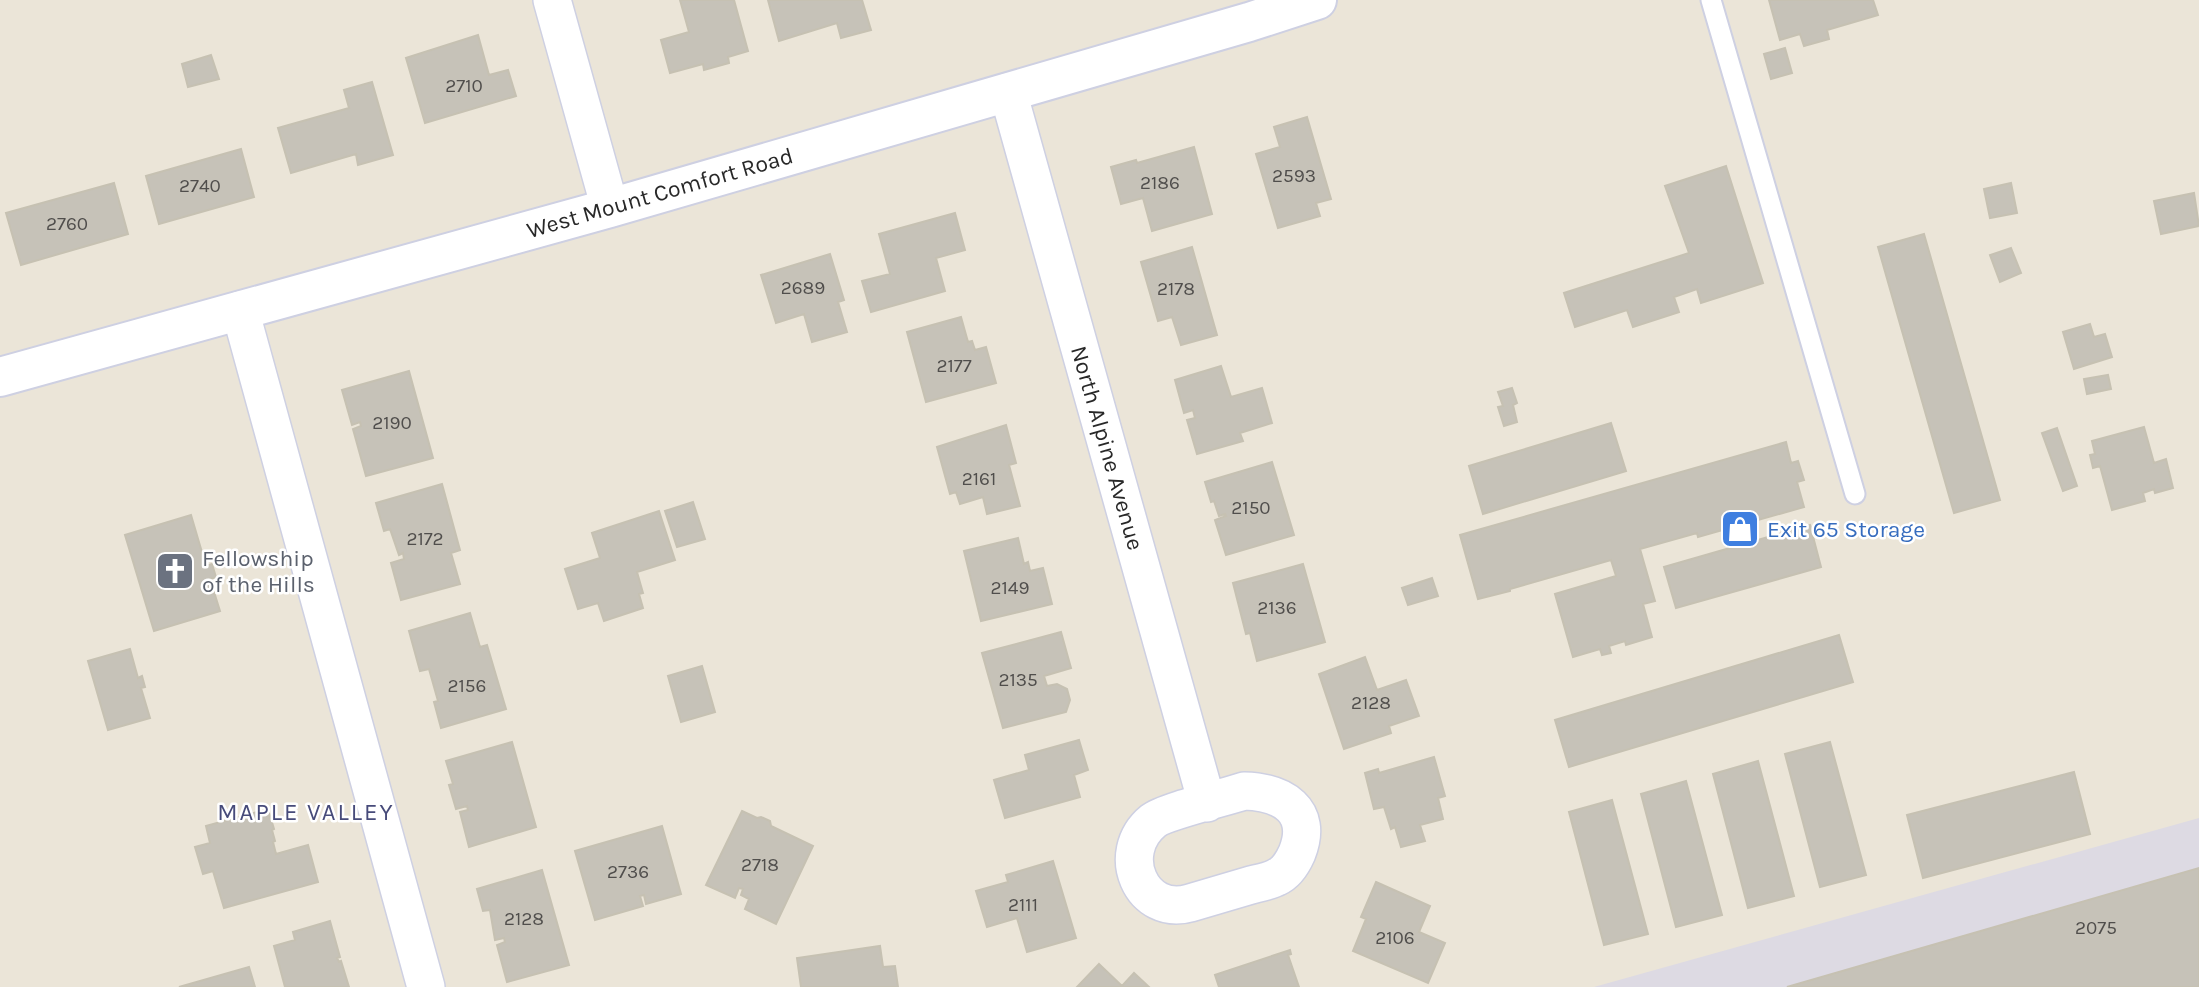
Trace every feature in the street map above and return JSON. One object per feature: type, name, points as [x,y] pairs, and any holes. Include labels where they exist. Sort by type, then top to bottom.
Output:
[{"type":"street","points":[[552,0],[610,208]]},
{"type":"street","name":"West Mount Comfort Road","points":[[0,377],[610,208],[1008,92],[1245,11],[1317,0]]},
{"type":"street","name":"North Alpine Avenue","points":[[1008,92],[1207,803]]},
{"type":"street","points":[[240,310],[426,987]]},
{"type":"lane","points":[[1711,0],[1855,494]]},
{"type":"shaded area","points":[[2199,818],[2199,987],[1594,987]]},
{"type":"building","points":[[680,0],[734,0],[748,51],[728,57],[729,63],[704,70],[703,64],[670,73],[661,40],[689,32]]},
{"type":"building","points":[[768,0],[862,0],[871,30],[841,38],[837,23],[779,41]]},
{"type":"building","points":[[1769,0],[1873,0],[1878,15],[1827,30],[1829,39],[1804,46],[1800,34],[1780,40]]},
{"type":"building","points":[[478,35],[489,75],[508,70],[516,96],[425,123],[406,58]]},
{"type":"building","points":[[1785,48],[1792,73],[1771,79],[1764,54]]},
{"type":"building","points":[[211,55],[219,79],[188,87],[182,64]]},
{"type":"building","points":[[372,82],[393,155],[358,165],[356,154],[291,173],[278,128],[349,108],[344,90]]},
{"type":"building","points":[[1307,117],[1331,199],[1316,203],[1320,216],[1278,228],[1256,154],[1280,147],[1274,127]]},
{"type":"building","points":[[1194,147],[1212,214],[1152,231],[1143,198],[1121,204],[1111,167],[1136,160],[1137,163]]},
{"type":"building","points":[[241,149],[254,197],[159,224],[146,176]]},
{"type":"building","points":[[1726,166],[1763,283],[1701,303],[1697,289],[1674,297],[1679,312],[1633,327],[1627,310],[1575,327],[1564,293],[1689,253],[1665,186]]},
{"type":"building","points":[[114,183],[128,234],[21,265],[6,213]]},
{"type":"building","points":[[2011,183],[2017,213],[1990,218],[1984,189]]},
{"type":"building","points":[[2194,193],[2199,226],[2161,234],[2154,201]]},
{"type":"building","points":[[955,213],[965,250],[936,258],[945,291],[871,312],[862,281],[890,274],[879,234]]},
{"type":"building","points":[[1924,234],[2000,500],[1954,513],[1878,247]]},
{"type":"building","points":[[1192,247],[1217,335],[1181,345],[1172,317],[1158,321],[1141,262]]},
{"type":"building","points":[[2011,248],[2021,273],[2000,282],[1990,255]]},
{"type":"building","points":[[830,254],[844,300],[838,302],[847,332],[812,342],[804,314],[776,323],[761,275]]},
{"type":"building","points":[[961,317],[968,342],[972,341],[975,350],[986,347],[996,383],[926,402],[907,332]]},
{"type":"building","points":[[2090,324],[2094,337],[2105,334],[2112,357],[2074,369],[2063,332]]},
{"type":"building","points":[[1221,366],[1231,397],[1262,388],[1272,423],[1240,433],[1243,441],[1197,454],[1187,420],[1195,418],[1193,410],[1184,413],[1175,380]]},
{"type":"building","points":[[409,371],[433,458],[366,476],[353,429],[361,426],[360,422],[352,425],[342,390]]},
{"type":"building","points":[[2108,375],[2111,389],[2087,394],[2084,379]]},
{"type":"building","points":[[1512,388],[1517,403],[1513,405],[1517,422],[1504,426],[1498,407],[1503,406],[1498,392]]},
{"type":"building","points":[[1611,423],[1626,471],[1483,514],[1469,466]]},
{"type":"building","points":[[1006,425],[1016,463],[1009,465],[1020,506],[987,514],[983,497],[960,504],[956,492],[950,494],[937,447]]},
{"type":"building","points":[[2144,427],[2154,463],[2166,459],[2173,488],[2155,493],[2154,489],[2143,493],[2145,501],[2112,510],[2100,466],[2093,468],[2090,455],[2095,454],[2092,441]]},
{"type":"building","points":[[2057,428],[2077,486],[2063,491],[2042,433]]},
{"type":"building","points":[[1786,442],[1791,463],[1798,461],[1804,480],[1797,482],[1804,507],[1698,537],[1697,533],[1640,549],[1655,601],[1643,604],[1652,637],[1626,645],[1625,641],[1609,646],[1611,653],[1602,655],[1600,649],[1573,657],[1555,594],[1616,576],[1611,560],[1478,599],[1460,535]]},
{"type":"building","points":[[1272,462],[1294,535],[1226,555],[1215,520],[1226,516],[1219,516],[1205,482]]},
{"type":"building","points":[[442,484],[460,550],[451,553],[460,584],[401,600],[391,563],[404,559],[403,553],[399,555],[390,529],[384,531],[376,503]]},
{"type":"building","points":[[693,502],[705,539],[677,547],[665,511]]},
{"type":"building","points":[[659,511],[675,560],[637,572],[643,593],[639,594],[643,608],[604,621],[598,603],[578,609],[565,569],[600,558],[592,533]]},
{"type":"building","name":"Fellowship of the Hills","points":[[191,515],[206,566],[212,564],[216,577],[210,579],[220,611],[154,631],[125,535]]},
{"type":"building","points":[[1810,525],[1821,567],[1676,608],[1664,567]]},
{"type":"building","points":[[1018,538],[1024,564],[1028,562],[1030,571],[1043,568],[1052,604],[981,621],[964,551]]},
{"type":"building","points":[[1303,564],[1325,642],[1257,661],[1250,633],[1246,634],[1233,583]]},
{"type":"building","points":[[1432,578],[1438,596],[1408,605],[1402,588]]},
{"type":"building","points":[[470,613],[480,647],[487,645],[506,709],[441,728],[434,702],[438,701],[429,669],[420,671],[409,631]]},
{"type":"building","points":[[1061,632],[1071,668],[1044,676],[1047,686],[1057,684],[1067,689],[1070,700],[1066,712],[1003,728],[982,653]]},
{"type":"building","points":[[1839,635],[1853,682],[1569,767],[1555,720]]},
{"type":"building","points":[[130,649],[138,678],[142,676],[145,687],[141,688],[150,718],[108,730],[88,661]]},
{"type":"building","points":[[1365,657],[1377,690],[1406,680],[1419,716],[1389,726],[1391,733],[1344,749],[1319,674]]},
{"type":"building","points":[[702,666],[715,712],[681,722],[668,676]]},
{"type":"building","points":[[1079,740],[1088,770],[1074,775],[1080,797],[1005,818],[994,780],[1029,770],[1025,755]]},
{"type":"building","points":[[512,742],[536,827],[469,847],[460,812],[468,810],[467,806],[456,809],[449,785],[453,784],[446,761]]},
{"type":"building","points":[[1830,742],[1866,875],[1820,887],[1785,754]]},
{"type":"building","points":[[1434,757],[1445,796],[1438,798],[1443,819],[1420,825],[1425,841],[1401,847],[1395,827],[1391,829],[1384,807],[1374,809],[1365,773],[1378,769],[1379,773]]},
{"type":"building","points":[[1758,761],[1794,896],[1748,908],[1713,774]]},
{"type":"building","points":[[2074,772],[2090,834],[1923,878],[1907,815]]},
{"type":"building","points":[[1686,781],[1722,915],[1676,927],[1641,794]]},
{"type":"building","points":[[1612,800],[1648,934],[1604,945],[1569,812]]},
{"type":"building","points":[[268,809],[274,829],[276,854],[308,845],[318,882],[224,908],[213,871],[203,874],[195,847],[210,843],[206,826]]},
{"type":"building","points":[[742,811],[770,821],[771,826],[813,846],[776,924],[745,909],[749,899],[741,895],[743,889],[739,888],[735,898],[706,885]]},
{"type":"building","points":[[662,826],[681,894],[646,904],[644,895],[640,896],[643,906],[595,920],[575,851]]},
{"type":"building","points":[[1053,861],[1076,938],[1027,952],[1017,918],[987,927],[976,891],[1008,882],[1006,875]]},
{"type":"building","points":[[2199,868],[2199,987],[1787,987]]},
{"type":"building","points":[[542,870],[569,965],[507,982],[497,945],[505,942],[504,938],[495,940],[490,910],[483,911],[477,889]]},
{"type":"building","points":[[1376,882],[1430,906],[1419,932],[1445,943],[1428,983],[1353,951],[1366,919],[1361,917]]},
{"type":"building","points":[[330,921],[340,957],[337,958],[341,961],[349,987],[285,987],[274,946],[295,940],[293,932]]},
{"type":"building","points":[[880,946],[883,967],[895,966],[898,987],[801,987],[797,958]]},
{"type":"building","points":[[1290,950],[1291,954],[1288,955],[1299,987],[1219,987],[1215,975]]},
{"type":"building","points":[[1099,964],[1122,986],[1134,973],[1149,987],[1077,987]]},
{"type":"building","points":[[249,967],[255,987],[179,987]]},
{"type":"place","name":"Exit 65 Storage","points":[[1740,529]]},
{"type":"place","name":"Fellowship of the Hills","points":[[175,571]]},
{"type":"district","name":"MAPLE VALLEY","points":[[306,812]]}]
